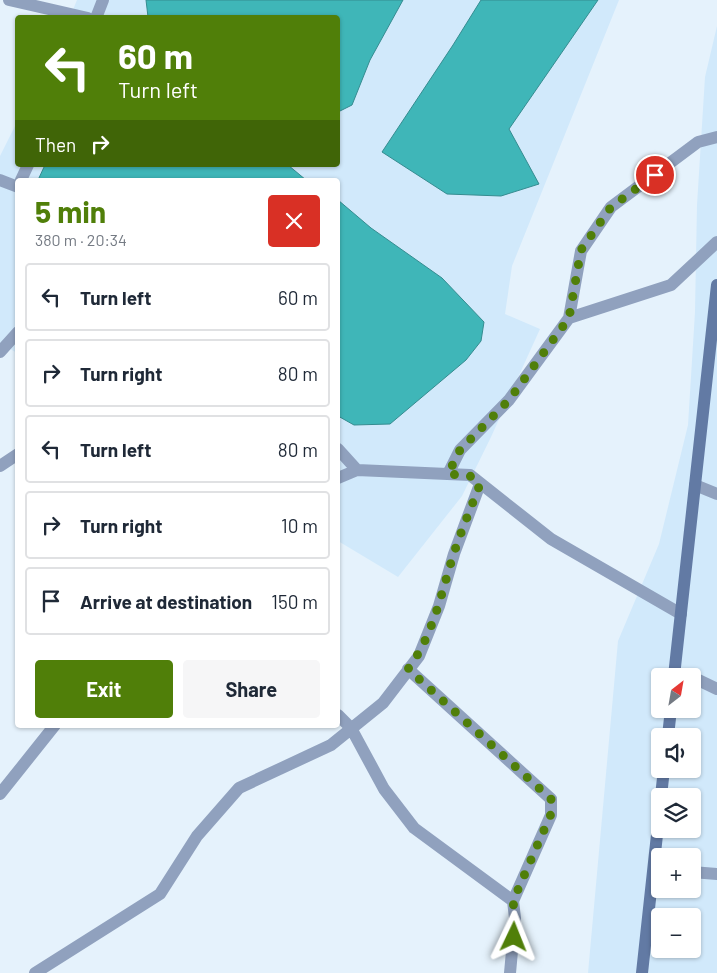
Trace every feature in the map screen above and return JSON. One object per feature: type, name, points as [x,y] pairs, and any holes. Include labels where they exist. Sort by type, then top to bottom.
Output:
[{"type":"main road","points":[[675,668],[717,285]]},
{"type":"main road","points":[[642,973],[653,898]]},
{"type":"street","points":[[10,0],[75,15]]},
{"type":"street","points":[[97,15],[103,0]]},
{"type":"street","points":[[448,474],[460,450],[509,400],[569,318],[581,250],[611,207],[698,142],[717,137]]},
{"type":"street","points":[[0,180],[15,186]]},
{"type":"street","points":[[569,318],[671,285],[717,242]]},
{"type":"street","points":[[0,352],[15,335]]},
{"type":"street","points":[[340,452],[357,470]]},
{"type":"street","points":[[0,466],[15,456]]},
{"type":"street","points":[[340,477],[357,470],[470,476],[551,539],[681,614]]},
{"type":"street","points":[[35,973],[160,894],[197,836],[239,788],[331,745],[383,703],[419,656],[439,606],[454,554],[480,484]]},
{"type":"street","points":[[695,485],[717,494]]},
{"type":"street","points":[[408,669],[551,799],[551,814],[513,901],[515,918],[510,973]]},
{"type":"street","points":[[701,681],[717,689]]},
{"type":"street","points":[[340,717],[351,728],[384,789],[414,828],[513,901]]},
{"type":"street","points":[[0,794],[53,728]]},
{"type":"street","points":[[701,873],[717,874]]},
{"type":"shaded area","points":[[77,0],[619,0],[512,266],[505,314],[540,329],[462,496],[398,577],[340,542],[340,178],[15,178],[15,352],[0,343],[0,156],[15,126],[15,167],[340,167],[340,15],[71,15]]},
{"type":"shaded area","points":[[717,26],[717,973],[588,973],[618,641],[659,544],[688,425],[695,312],[697,205],[705,77]]},
{"type":"water","points":[[146,0],[403,0],[370,60],[352,105],[340,111],[340,15],[148,15]]},
{"type":"water","points":[[481,0],[598,0],[509,129],[539,184],[501,196],[447,194],[382,152]]},
{"type":"water","points":[[44,167],[290,167],[304,178],[39,178]]},
{"type":"water","points":[[340,202],[371,228],[442,278],[484,322],[481,341],[466,360],[390,424],[354,425],[340,417]]},
{"type":"route","points":[[514,937],[515,918],[513,901],[551,814],[551,799],[408,669],[419,656],[439,606],[454,554],[480,484],[470,476],[448,474],[460,450],[509,400],[569,318],[581,250],[611,207],[655,175]]}]
